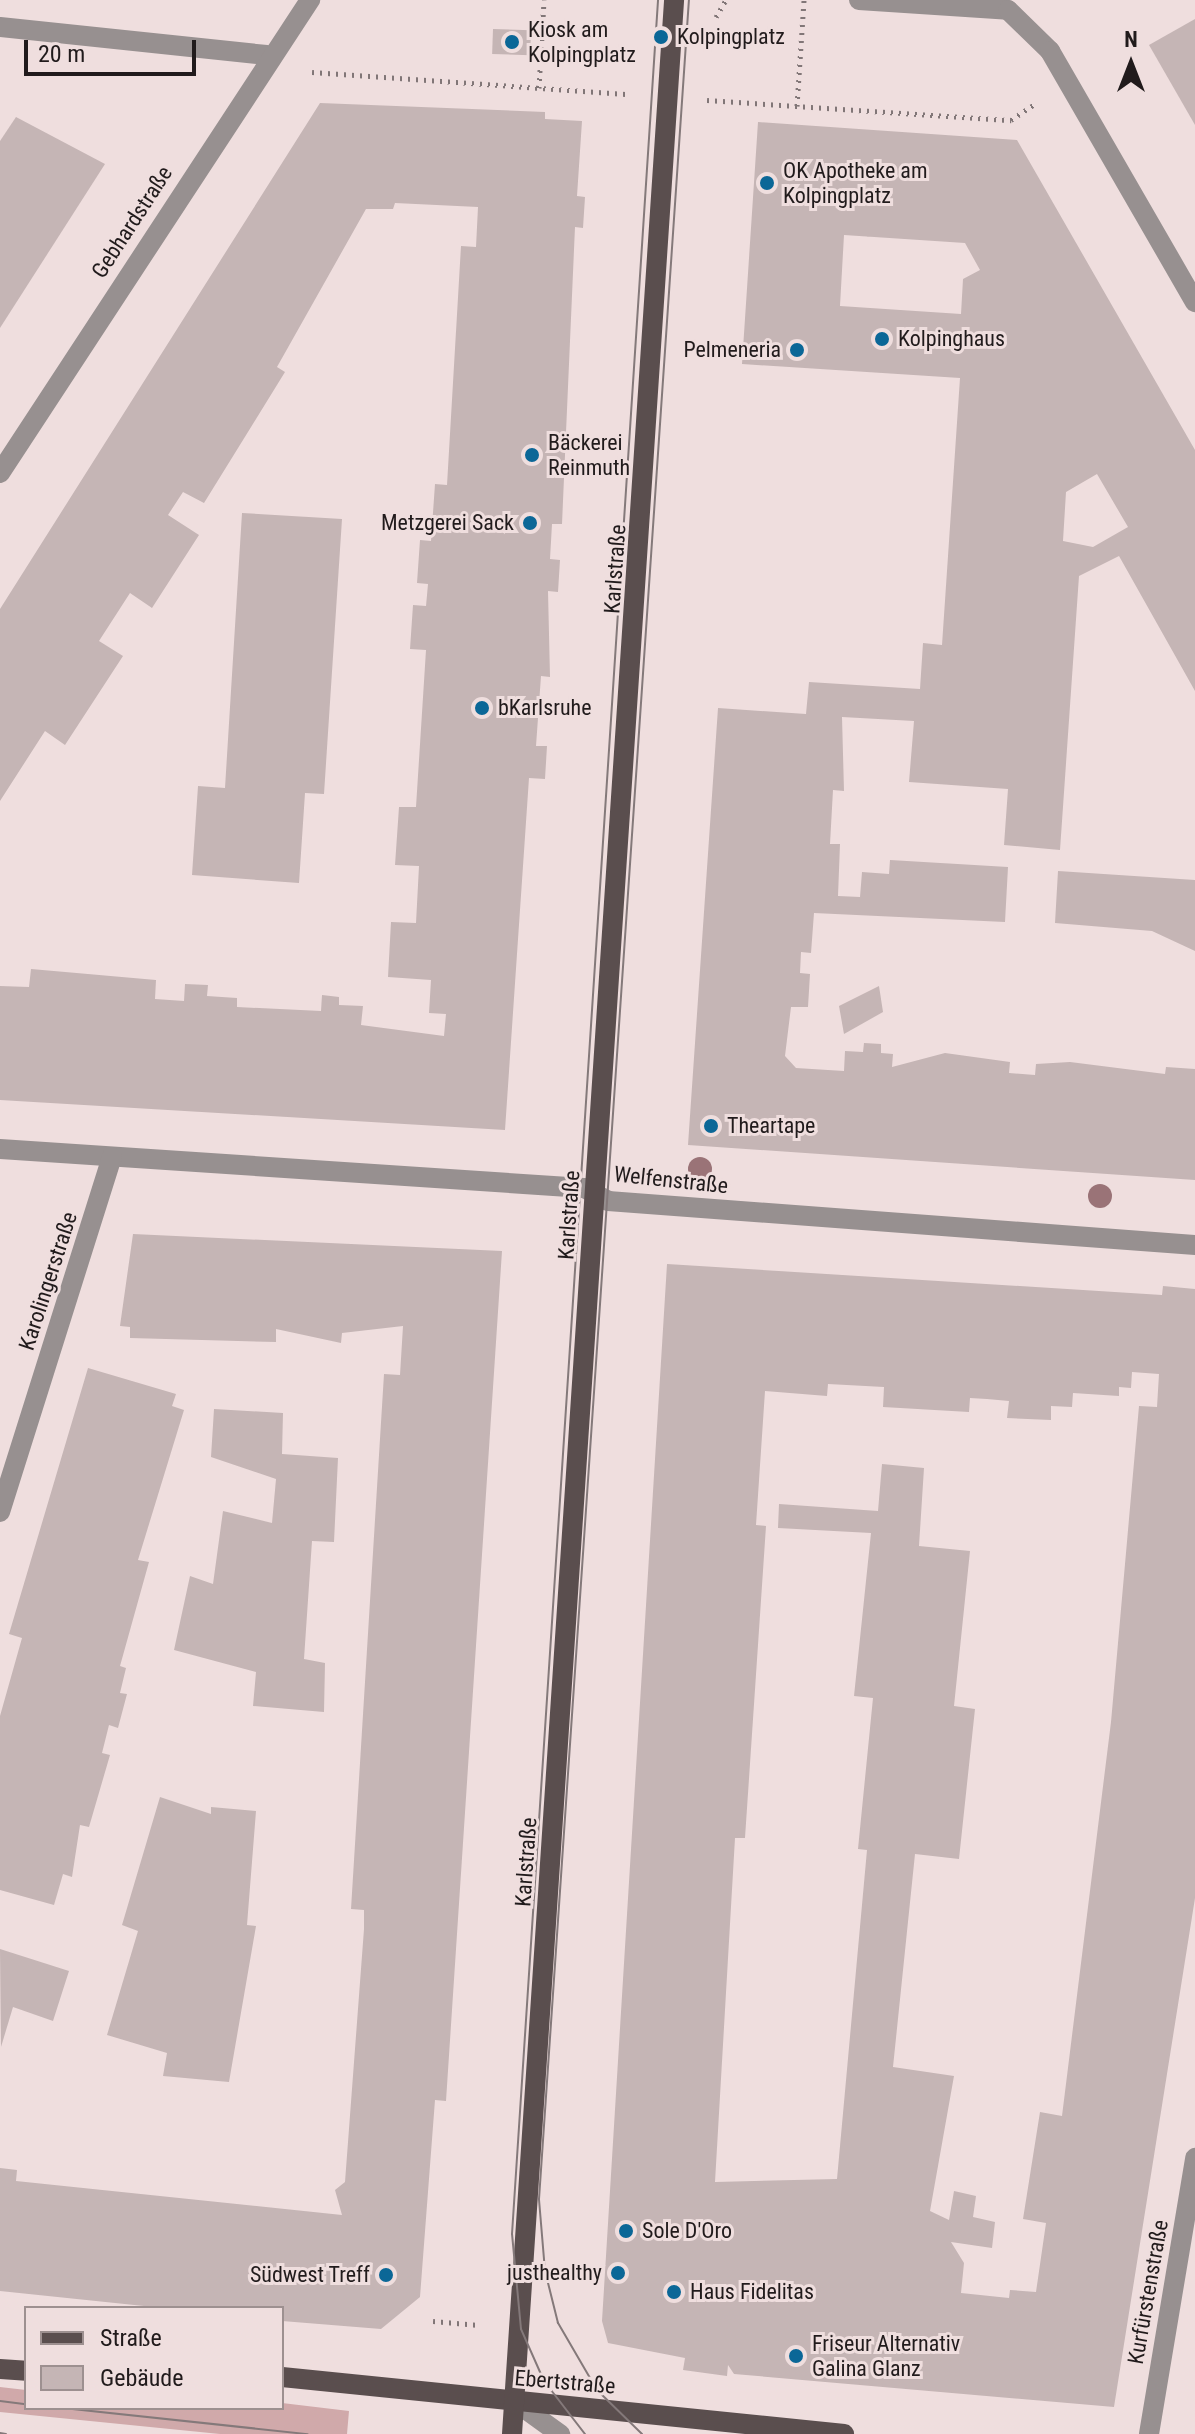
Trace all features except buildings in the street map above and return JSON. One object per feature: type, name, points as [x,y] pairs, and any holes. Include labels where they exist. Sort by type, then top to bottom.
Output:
[{"type":"main road","name":"Karlstraße","points":[[512,2434],[674,0]]},
{"type":"main road","points":[[0,2369],[24,2371]]},
{"type":"main road","name":"Ebertstraße","points":[[284,2377],[844,2434]]},
{"type":"street","points":[[859,0],[1008,5],[1050,51],[1195,302]]},
{"type":"street","name":"Gebhardstraße","points":[[0,473],[302,4]]},
{"type":"street","points":[[0,27],[267,55]]},
{"type":"street","name":"Welfenstraße","points":[[0,1149],[595,1194],[608,1201],[1195,1245]]},
{"type":"street","name":"Karolingerstraße","points":[[0,1512],[112,1157]]},
{"type":"street","name":"Kurfürstenstraße","points":[[1149,2434],[1195,2158]]},
{"type":"street","points":[[514,2401],[560,2434]]},
{"type":"path","points":[[539,88],[544,0]]},
{"type":"path","points":[[797,106],[804,0]]},
{"type":"shaded area","points":[[0,2387],[24,2390],[24,2410],[284,2410],[284,2403],[349,2411],[347,2434],[220,2434],[0,2412]]},
{"type":"tram line","points":[[585,2434],[544,2381],[521,2329],[512,2234],[658,0]]},
{"type":"tram line","points":[[642,2434],[597,2390],[558,2323],[545,2271],[539,2199],[689,0]]},
{"type":"tram line","points":[[0,2401],[24,2404]]},
{"type":"tram line","points":[[82,2410],[308,2434]]},
{"type":"tram line","points":[[0,2433],[6,2434]]},
{"type":"place","name":"Kolpingplatz","points":[[661,37]]},
{"type":"place","name":"Kiosk am Kolpingplatz","points":[[512,42]]},
{"type":"place","name":"OK Apotheke am Kolpingplatz","points":[[767,183]]},
{"type":"place","name":"Kolpinghaus","points":[[882,339]]},
{"type":"place","name":"Pelmeneria","points":[[797,350]]},
{"type":"place","name":"Bäckerei Reinmuth","points":[[532,455]]},
{"type":"place","name":"Metzgerei Sack","points":[[530,523]]},
{"type":"place","name":"bKarlsruhe","points":[[482,708]]},
{"type":"place","name":"Theartape","points":[[711,1126]]},
{"type":"place","name":"Sole D'Oro","points":[[626,2231]]},
{"type":"place","name":"justhealthy","points":[[618,2273]]},
{"type":"place","name":"Südwest Treff","points":[[386,2275]]},
{"type":"place","name":"Haus Fidelitas","points":[[674,2292]]},
{"type":"place","name":"Friseur Alternativ Galina Glanz","points":[[796,2356]]}]
